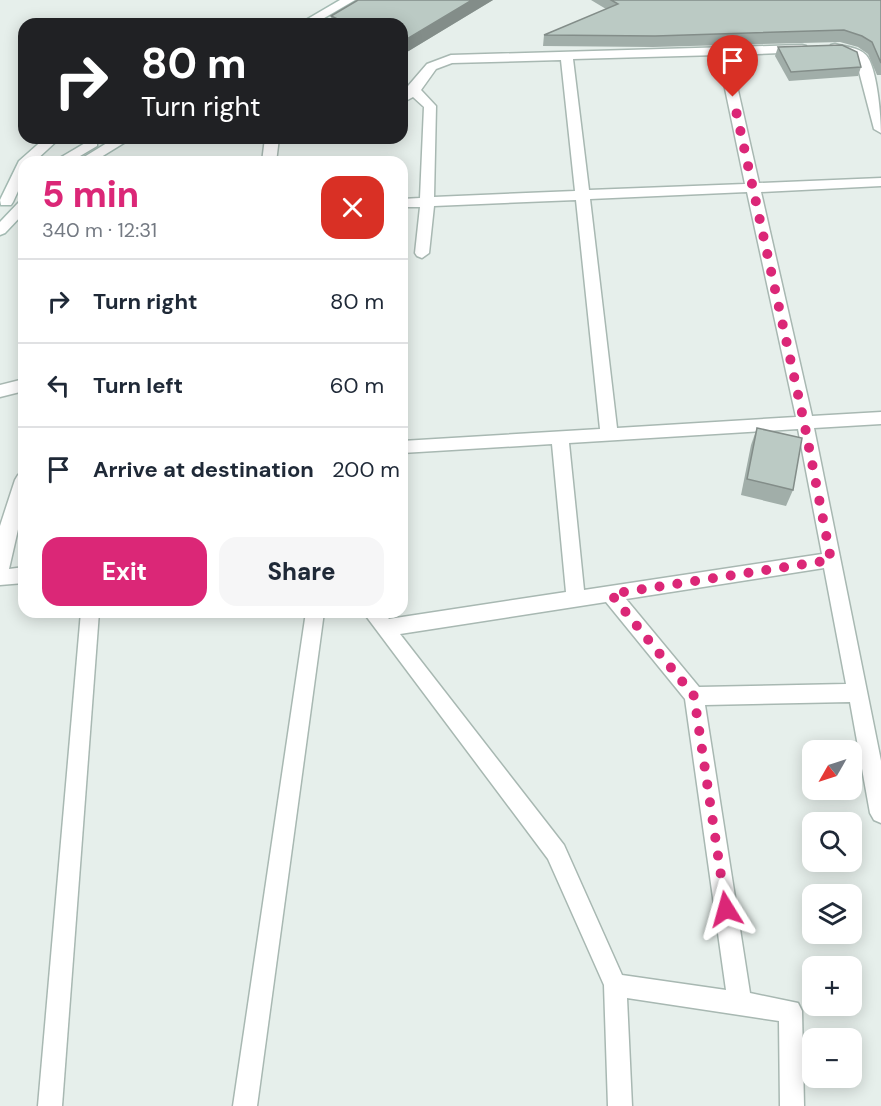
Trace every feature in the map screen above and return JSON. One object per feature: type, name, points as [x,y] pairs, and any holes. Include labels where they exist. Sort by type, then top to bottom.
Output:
[{"type":"street","points":[[316,18],[349,0]]},
{"type":"street","points":[[338,18],[361,5]]},
{"type":"street","points":[[408,96],[416,92],[423,75],[433,63],[451,59],[840,48],[854,52],[862,58],[881,129]]},
{"type":"street","points":[[723,51],[804,422],[881,813]]},
{"type":"street","points":[[567,56],[609,434]]},
{"type":"street","points":[[416,92],[430,106],[427,202],[422,253]]},
{"type":"street","points":[[33,156],[46,144]]},
{"type":"street","points":[[74,156],[93,144]]},
{"type":"street","points":[[94,156],[114,144]]},
{"type":"street","points":[[2,204],[18,175]]},
{"type":"street","points":[[408,203],[881,182]]},
{"type":"street","points":[[2,204],[18,193]]},
{"type":"street","points":[[0,231],[18,212]]},
{"type":"street","points":[[0,391],[18,386]]},
{"type":"street","points":[[408,447],[881,418]]},
{"type":"street","points":[[560,437],[576,599]]},
{"type":"street","points":[[0,569],[11,515],[18,496]]},
{"type":"street","points":[[408,617],[576,599],[831,560]]},
{"type":"street","points":[[0,578],[18,576]]},
{"type":"street","points":[[611,594],[694,696],[740,1004]]},
{"type":"street","points":[[50,1106],[90,618]]},
{"type":"street","points":[[245,1106],[314,618]]},
{"type":"street","points":[[378,620],[397,618]]},
{"type":"street","points":[[378,620],[556,852],[615,985],[620,1106]]},
{"type":"street","points":[[694,696],[857,693]]},
{"type":"street","points":[[615,985],[790,1011],[792,1106]]},
{"type":"building","points":[[358,0],[472,0],[408,38],[408,18],[335,18],[331,16]]},
{"type":"building","points":[[611,0],[881,0],[881,63],[872,42],[844,30],[655,36],[544,35],[618,4]]},
{"type":"building","points":[[842,45],[857,52],[861,67],[791,72],[778,47]]},
{"type":"building","points":[[757,428],[802,438],[793,490],[747,479]]},
{"type":"route","points":[[726,909],[694,696],[611,594],[831,560],[804,422],[733,97]]}]
